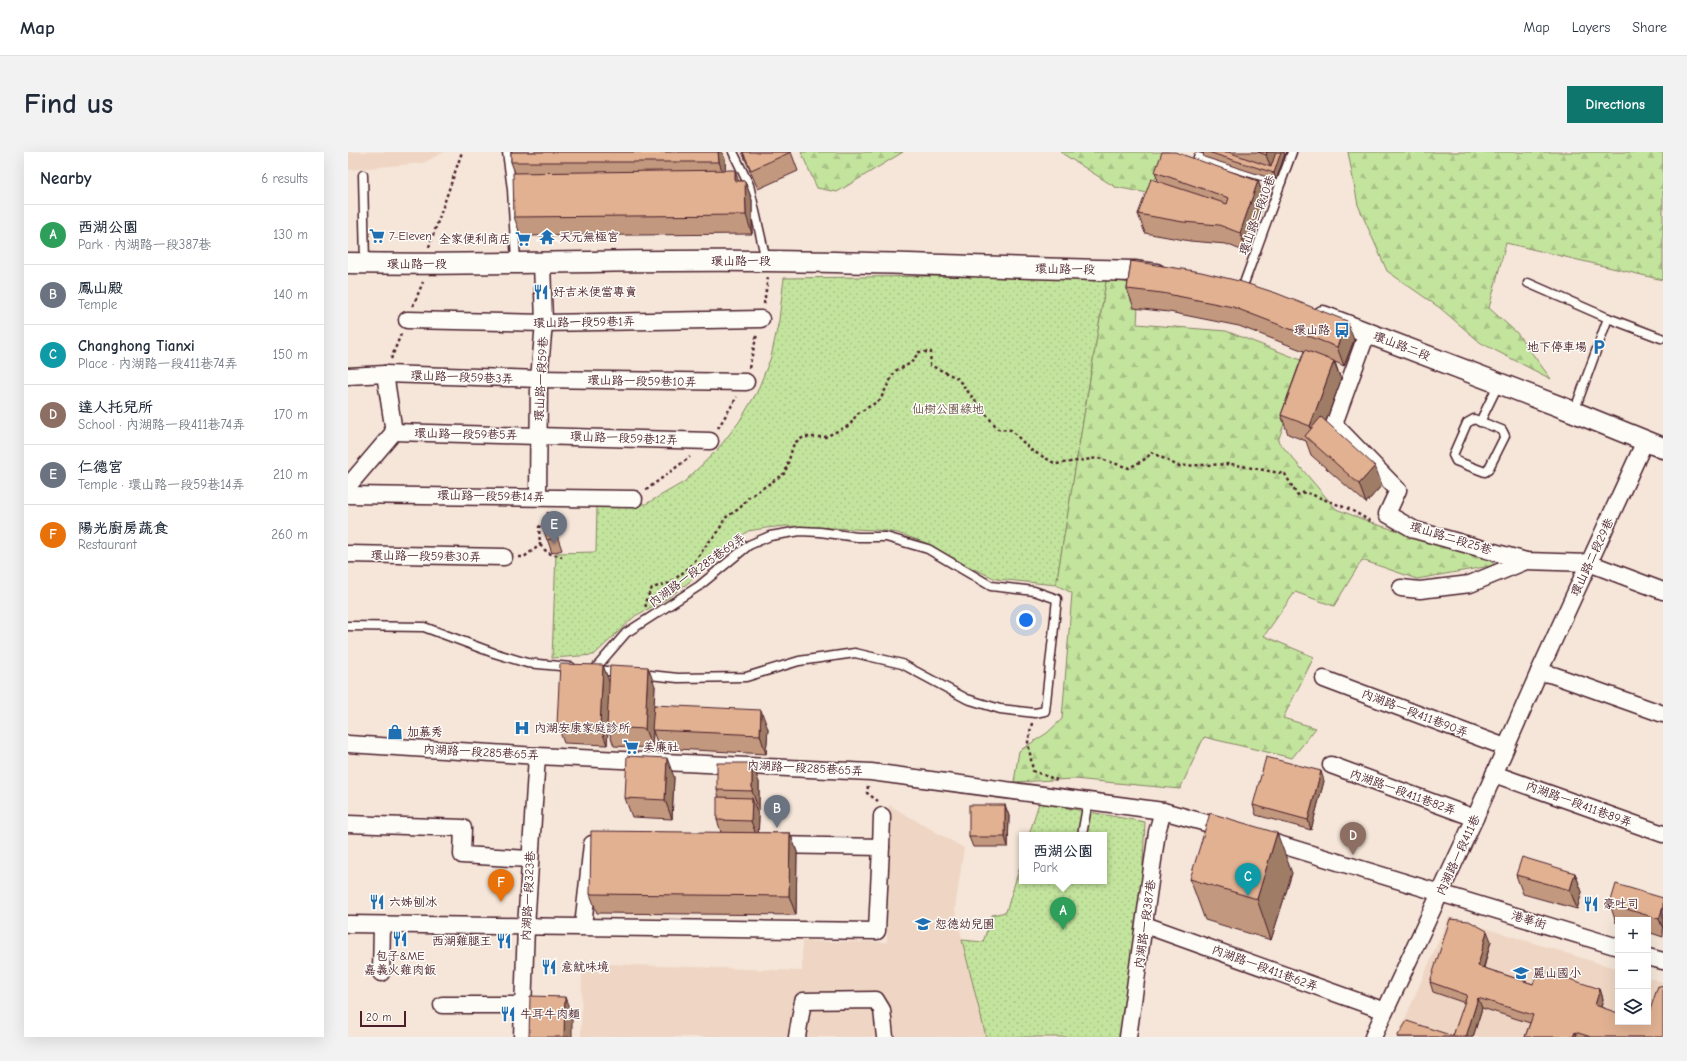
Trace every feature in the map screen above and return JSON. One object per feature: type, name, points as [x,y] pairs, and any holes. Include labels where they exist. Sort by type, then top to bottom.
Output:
[{"type":"street","name":"環山路一段","points":[[356,263],[425,265],[516,262],[766,260],[1134,271],[1172,276]]},
{"type":"street","name":"環山路一段59巷","points":[[542,262],[544,323],[539,379],[538,435],[543,497]]},
{"type":"street","name":"環山路二段","points":[[1309,311],[1574,412],[1663,448]]},
{"type":"street","name":"環山路一段59巷1弄","points":[[407,320],[544,323],[761,318]]},
{"type":"street","name":"環山路二段25巷","points":[[1367,333],[1334,424],[1398,490],[1386,514],[1415,530],[1526,561],[1589,562]]},
{"type":"street","name":"環山路一段59巷3弄","points":[[348,376],[385,374],[539,379]]},
{"type":"street","points":[[348,486],[394,432],[385,374]]},
{"type":"street","name":"環山路一段59巷10弄","points":[[539,379],[746,382]]},
{"type":"street","name":"環山路一段59巷5弄","points":[[394,432],[538,435]]},
{"type":"street","name":"環山路一段59巷12弄","points":[[538,435],[710,441]]},
{"type":"street","name":"環山路二段29巷","points":[[1539,672],[1644,441]]},
{"type":"street","name":"環山路一段59巷14弄","points":[[348,495],[634,499]]},
{"type":"street","name":"環山路一段59巷30弄","points":[[348,554],[504,557]]},
{"type":"street","points":[[1401,588],[1420,590],[1470,584],[1526,561]]},
{"type":"street","points":[[1589,562],[1663,591]]},
{"type":"street","points":[[1539,672],[1553,674],[1663,714]]},
{"type":"street","name":"內湖路一段411巷","points":[[1373,1037],[1475,818],[1539,672]]},
{"type":"street","name":"內湖路一段411巷90弄","points":[[1324,679],[1505,748]]},
{"type":"street","name":"內湖路一段285巷65弄","points":[[348,744],[537,756],[871,772],[1163,811],[1242,833]]},
{"type":"street","name":"內湖路一段323巷","points":[[522,1037],[526,927],[537,756]]},
{"type":"street","name":"內湖路一段411巷82弄","points":[[1331,765],[1475,818]]},
{"type":"street","name":"內湖路一段411巷89弄","points":[[1494,774],[1663,834]]},
{"type":"street","points":[[348,924],[382,926],[583,926],[877,931],[882,810]]},
{"type":"street","name":"內湖路一段387巷","points":[[1128,1037],[1157,832],[1163,811]]},
{"type":"street","points":[[348,824],[463,828],[462,855],[530,859]]},
{"type":"street","name":"港華街","points":[[1242,833],[1615,947]]},
{"type":"street","points":[[583,926],[592,844],[615,844]]},
{"type":"street","points":[[756,845],[881,847]]},
{"type":"street","name":"內湖路一段411巷62弄","points":[[1145,925],[1385,1012]]},
{"type":"street","points":[[381,974],[382,926]]},
{"type":"street","points":[[1651,958],[1663,961]]},
{"type":"street","points":[[797,1037],[803,1002],[876,1000],[882,1010],[885,1037]]},
{"type":"street","points":[[442,1005],[524,1005]]},
{"type":"lane","points":[[507,152],[516,189],[516,262]]},
{"type":"lane","points":[[733,152],[745,185],[766,260]]},
{"type":"lane","name":"環山路二段10巷","points":[[1243,287],[1292,152]]},
{"type":"lane","points":[[1198,157],[1281,182]]},
{"type":"lane","points":[[356,263],[362,176]]},
{"type":"lane","points":[[1528,283],[1608,318],[1661,338]]},
{"type":"lane","points":[[1574,412],[1608,318]]},
{"type":"lane","points":[[1480,422],[1499,383]]},
{"type":"lane","points":[[1474,420],[1480,422],[1502,430],[1505,436],[1488,470],[1485,472],[1456,461],[1453,455],[1467,423],[1474,420]]},
{"type":"lane","name":"內湖路一段285巷69弄","points":[[586,669],[626,633],[647,621],[699,586],[749,545],[770,536],[800,532],[820,532],[857,537],[886,537],[928,549],[991,586],[1034,590],[1057,599],[1045,711],[1035,713]]},
{"type":"lane","points":[[348,626],[424,627],[494,654],[527,663],[678,678],[746,677],[799,661],[855,654],[902,664],[967,699],[1000,709],[1035,713]]},
{"type":"lane","points":[[1083,832],[1088,801]]},
{"type":"path","points":[[429,247],[462,152]]},
{"type":"path","points":[[634,499],[710,441],[746,382],[769,280],[766,260]]},
{"type":"path","points":[[647,621],[645,602],[652,588],[670,583],[691,566],[718,532],[725,518],[740,508],[748,498],[785,473],[794,443],[804,438],[825,437],[850,425],[856,414],[880,400],[895,371],[911,363],[919,352],[931,352],[930,364],[957,378],[998,429],[1011,430],[1031,450],[1042,458],[1056,464],[1098,458],[1128,468],[1148,458],[1150,452],[1178,466],[1231,464],[1285,474],[1297,495],[1305,492],[1349,509],[1377,525]]},
{"type":"path","points":[[543,497],[548,519],[539,527],[540,545],[548,553],[562,557]]},
{"type":"path","points":[[504,557],[524,557],[540,545]]},
{"type":"path","points":[[1035,713],[1028,742],[1033,771],[1062,782]]},
{"type":"path","points":[[871,772],[867,793],[882,810]]},
{"type":"shaded area","points":[[348,152],[445,152],[423,163],[348,170]]},
{"type":"shaded area","name":"恕德幼兒園","points":[[889,805],[964,848],[955,909],[986,1037],[581,1037],[582,963],[802,971],[802,941],[887,942]]},
{"type":"shaded area","name":"麗山國小","points":[[1449,917],[1615,968],[1615,1025],[1651,1025],[1651,979],[1663,982],[1663,1037],[1397,1037]]},
{"type":"green space","points":[[801,152],[903,152],[837,192],[817,188]]},
{"type":"green space","points":[[1060,152],[1169,152],[1148,193],[1115,187]]},
{"type":"green space","points":[[1348,152],[1663,152],[1663,280],[1506,243],[1489,308],[1517,333],[1551,379],[1481,343],[1440,308],[1387,271],[1358,205]]},
{"type":"green space","name":"仙樹公園綠地","points":[[1107,276],[1056,585],[996,579],[963,564],[926,543],[898,533],[876,530],[786,526],[766,528],[748,531],[697,576],[668,598],[635,616],[594,655],[552,658],[556,553],[596,552],[597,506],[646,504],[684,482],[717,450],[739,422],[757,392],[771,357],[779,320],[784,278]]},
{"type":"green space","points":[[1107,276],[1139,287],[1137,324],[1226,331],[1306,362],[1278,441],[1336,509],[1378,525],[1481,555],[1496,565],[1417,579],[1362,560],[1334,606],[1295,592],[1264,636],[1314,657],[1283,718],[1316,728],[1292,758],[1204,737],[1180,789],[1074,779],[1014,782],[1019,751],[1047,733],[1062,719],[1072,593],[1056,585]]},
{"type":"green space","points":[[1039,803],[1145,822],[1140,920],[1129,993],[1119,1037],[986,1037],[962,940],[983,942],[992,915],[1006,912],[1019,870],[1019,884],[1107,884],[1107,832],[1030,832]]},
{"type":"building","points":[[511,152],[718,152],[719,162],[511,162]]},
{"type":"building","points":[[743,152],[791,152],[751,170]]},
{"type":"building","points":[[1162,152],[1175,152],[1258,181],[1240,233],[1219,225],[1183,222],[1138,214],[1151,179],[1227,204],[1229,198],[1155,172]]},
{"type":"building","points":[[1208,152],[1228,152],[1271,167],[1276,152],[1281,152],[1274,173]]},
{"type":"building","points":[[1258,152],[1267,152],[1266,155]]},
{"type":"building","points":[[735,170],[735,181],[745,181],[746,215],[514,217],[513,173]]},
{"type":"building","points":[[1131,261],[1201,272],[1239,281],[1276,293],[1347,321],[1337,347],[1233,307],[1162,293],[1127,289]]},
{"type":"building","points":[[1305,350],[1334,361],[1310,426],[1281,415]]},
{"type":"building","points":[[1321,417],[1375,466],[1359,484],[1305,436]]},
{"type":"building","points":[[552,521],[557,537],[547,540],[542,524]]},
{"type":"building","points":[[560,664],[603,665],[600,726],[557,724]]},
{"type":"building","points":[[610,665],[648,667],[645,729],[607,727]]},
{"type":"building","points":[[654,705],[761,710],[760,735],[652,730]]},
{"type":"building","points":[[627,756],[667,758],[665,800],[625,798]]},
{"type":"building","points":[[1266,757],[1321,771],[1308,820],[1253,805]]},
{"type":"building","points":[[717,763],[752,763],[752,791],[717,790]]},
{"type":"building","points":[[717,797],[752,798],[751,821],[717,820]]},
{"type":"building","points":[[969,805],[1005,805],[1005,837],[969,837]]},
{"type":"building","points":[[1210,813],[1277,833],[1257,899],[1190,879]]},
{"type":"building","points":[[591,831],[790,833],[789,896],[590,894]]},
{"type":"building","points":[[1522,857],[1575,873],[1570,890],[1516,875]]},
{"type":"building","points":[[1616,884],[1663,898],[1663,907],[1659,919],[1610,904]]},
{"type":"building","points":[[1450,919],[1469,921],[1487,931],[1478,966],[1533,984],[1539,969],[1600,989],[1595,1005],[1615,1012],[1615,1025],[1651,1025],[1651,1007],[1658,986],[1663,987],[1663,1037],[1591,1037],[1575,1032],[1573,1037],[1525,1037],[1533,1015],[1478,998],[1466,1037],[1397,1037],[1407,1021],[1453,1036],[1467,995],[1430,982]]},
{"type":"building","points":[[530,996],[565,997],[564,1037],[529,1037]]},
{"type":"place","name":"7-Eleven","points":[[377,236]]},
{"type":"place","name":"天元無極宮","points":[[547,237]]},
{"type":"place","name":"全家便利商店","points":[[523,239]]},
{"type":"place","name":"好吉米便當專賣","points":[[541,292]]},
{"type":"place","name":"環山路","points":[[1342,330]]},
{"type":"place","name":"地下停車場","points":[[1599,347]]},
{"type":"place","name":"仁德宮","points":[[554,544]]},
{"type":"place","name":"內湖安康家庭診所","points":[[522,728]]},
{"type":"place","name":"加慕秀","points":[[395,732]]},
{"type":"place","name":"美廉社","points":[[631,747]]},
{"type":"place","name":"鳳山殿","points":[[777,828]]},
{"type":"place","name":"達人托兒所","points":[[1353,855]]},
{"type":"place","name":"Changhong Tianxi","points":[[1248,896]]},
{"type":"place","name":"六姊刨冰","points":[[377,902]]},
{"type":"place","name":"陽光廚房蔬食","points":[[501,902]]},
{"type":"place","name":"豪吐司","points":[[1591,904]]},
{"type":"place","name":"恕德幼兒園","points":[[923,924]]},
{"type":"place","name":"西湖公園","points":[[1063,930]]},
{"type":"place","name":"包子&ME 嘉義火雞肉飯","points":[[400,939]]},
{"type":"place","name":"西湖雞腿王","points":[[504,941]]},
{"type":"place","name":"意魷味境","points":[[549,967]]},
{"type":"place","name":"麗山國小","points":[[1521,973]]},
{"type":"place","name":"牛耳牛肉麵","points":[[508,1014]]}]
